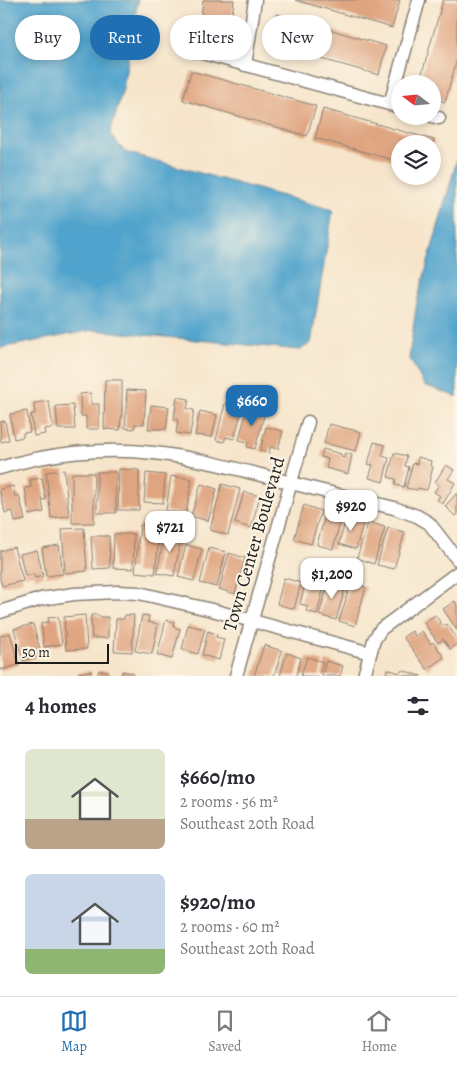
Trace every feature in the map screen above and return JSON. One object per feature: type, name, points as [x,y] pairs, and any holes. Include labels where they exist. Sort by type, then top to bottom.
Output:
[{"type":"street","points":[[245,65],[255,0]]},
{"type":"street","points":[[402,75],[419,0]]},
{"type":"street","points":[[227,60],[391,105]]},
{"type":"street","name":"Town Center Boulevard","points":[[236,676],[308,422]]},
{"type":"street","points":[[0,468],[52,456],[92,452],[154,453],[230,467],[394,508],[417,516],[429,522],[457,559]]},
{"type":"street","points":[[364,676],[374,640],[380,629],[457,573]]},
{"type":"street","points":[[0,612],[41,599],[74,594],[139,593],[252,621],[370,654]]},
{"type":"water","points":[[0,0],[138,0],[135,15],[90,15],[90,60],[128,60],[123,89],[110,134],[125,152],[333,210],[311,343],[300,350],[93,330],[0,348]]},
{"type":"water","points":[[457,159],[457,397],[424,385],[409,357],[417,301]]},
{"type":"building","points":[[203,0],[234,0],[232,15],[201,15]]},
{"type":"building","points":[[295,0],[400,0],[392,28]]},
{"type":"building","points":[[443,0],[457,0],[457,59],[445,102],[441,101],[441,75],[422,75]]},
{"type":"building","points":[[332,30],[386,46],[379,75],[325,60],[332,60]]},
{"type":"building","points":[[191,71],[316,106],[307,136],[183,100]]},
{"type":"building","points":[[323,109],[416,135],[391,135],[391,159],[315,138]]},
{"type":"building","points":[[105,380],[122,380],[122,418],[120,430],[104,429]]},
{"type":"building","points":[[127,390],[146,391],[144,424],[135,424],[134,429],[125,428]]},
{"type":"building","points":[[91,393],[91,404],[99,404],[99,429],[86,429],[86,416],[81,416],[80,394]]},
{"type":"building","points":[[177,397],[189,399],[187,409],[194,410],[190,435],[176,433],[178,420],[174,419]]},
{"type":"building","points":[[49,401],[53,428],[44,429],[45,434],[34,436],[31,414],[35,414],[34,403]]},
{"type":"building","points":[[225,403],[243,407],[234,439],[226,437],[224,442],[216,440]]},
{"type":"building","points":[[73,405],[75,429],[58,429],[56,406]]},
{"type":"building","points":[[151,405],[169,407],[166,429],[148,429]]},
{"type":"building","points":[[247,408],[265,412],[255,449],[247,447],[248,442],[239,440]]},
{"type":"building","points":[[27,411],[30,432],[23,433],[23,437],[14,439],[10,414]]},
{"type":"building","points":[[200,411],[217,415],[212,437],[195,435]]},
{"type":"building","points":[[5,421],[9,440],[1,442],[0,422]]},
{"type":"building","points":[[329,424],[361,432],[356,451],[324,443]]},
{"type":"building","points":[[266,427],[283,431],[278,449],[270,447],[269,453],[260,451]]},
{"type":"building","points":[[374,442],[385,445],[382,456],[389,458],[383,482],[369,478],[373,465],[368,464]]},
{"type":"building","points":[[323,449],[341,454],[341,457],[344,458],[345,453],[352,455],[348,474],[326,468],[328,459],[321,457]]},
{"type":"building","points":[[394,453],[407,456],[405,466],[409,467],[404,487],[395,485],[396,479],[388,477]]},
{"type":"building","points":[[418,457],[431,461],[430,466],[433,467],[427,490],[406,488],[413,463],[417,464]]},
{"type":"building","points":[[446,465],[454,470],[448,479],[455,483],[443,504],[437,500],[440,496],[434,492],[439,485],[435,482]]},
{"type":"building","points":[[119,469],[139,470],[139,510],[118,510]]},
{"type":"building","points":[[64,470],[69,516],[51,518],[46,472]]},
{"type":"building","points":[[97,472],[116,472],[116,513],[97,513]]},
{"type":"building","points":[[72,473],[94,473],[94,523],[72,523]]},
{"type":"building","points":[[146,473],[165,475],[163,503],[144,502]]},
{"type":"building","points":[[171,476],[192,479],[186,514],[166,511]]},
{"type":"building","points":[[42,478],[46,500],[42,500],[44,512],[29,515],[25,488],[31,487],[30,480]]},
{"type":"building","points":[[201,484],[217,489],[208,521],[191,516]]},
{"type":"building","points":[[222,484],[240,489],[228,535],[210,530]]},
{"type":"building","points":[[13,486],[15,496],[19,495],[25,520],[15,522],[13,511],[5,513],[0,492],[0,489]]},
{"type":"building","points":[[244,492],[260,496],[251,528],[235,523]]},
{"type":"building","points":[[457,493],[457,514],[455,516],[445,506]]},
{"type":"building","points":[[304,505],[321,511],[311,544],[294,539]]},
{"type":"building","points":[[326,511],[342,515],[333,549],[317,545]]},
{"type":"building","points":[[347,515],[364,520],[356,549],[339,544]]},
{"type":"building","points":[[368,522],[385,527],[374,564],[357,558]]},
{"type":"building","points":[[140,525],[160,527],[155,574],[135,572]]},
{"type":"building","points":[[84,528],[87,571],[65,573],[62,529]]},
{"type":"building","points":[[388,528],[405,532],[394,569],[377,565]]},
{"type":"building","points":[[165,530],[182,533],[174,576],[157,573]]},
{"type":"building","points":[[114,534],[134,534],[133,569],[113,568]]},
{"type":"building","points":[[91,536],[109,536],[110,568],[93,569]]},
{"type":"building","points":[[59,545],[63,574],[46,576],[42,548]]},
{"type":"building","points":[[186,545],[202,549],[194,581],[178,577]]},
{"type":"building","points":[[14,547],[23,581],[2,586],[0,579],[0,551]]},
{"type":"building","points":[[209,548],[226,552],[217,587],[200,583]]},
{"type":"building","points":[[37,550],[43,576],[35,578],[34,574],[25,576],[20,554]]},
{"type":"building","points":[[229,553],[245,558],[235,594],[219,589]]},
{"type":"building","points":[[284,578],[301,583],[294,609],[277,604]]},
{"type":"building","points":[[329,580],[346,585],[336,620],[319,615]]},
{"type":"building","points":[[351,583],[366,587],[355,626],[339,621]]},
{"type":"building","points":[[305,585],[323,590],[317,614],[306,611],[308,606],[300,604]]},
{"type":"building","points":[[455,601],[457,605],[457,630],[443,609]]},
{"type":"building","points":[[85,615],[87,649],[66,650],[64,617]]},
{"type":"building","points":[[91,615],[108,617],[108,638],[92,638]]},
{"type":"building","points":[[125,615],[134,615],[132,652],[114,651],[116,619],[124,619]]},
{"type":"building","points":[[142,615],[149,616],[148,622],[158,624],[152,654],[135,651]]},
{"type":"building","points":[[435,615],[443,626],[447,624],[457,639],[457,644],[450,649],[443,639],[438,643],[424,623]]},
{"type":"building","points":[[58,617],[62,644],[44,647],[41,623],[49,622],[48,618]]},
{"type":"building","points":[[166,620],[174,622],[173,627],[180,629],[172,659],[157,655]]},
{"type":"building","points":[[33,624],[42,656],[23,661],[14,629]]},
{"type":"building","points":[[188,625],[205,629],[198,654],[182,649]]},
{"type":"building","points":[[208,631],[217,634],[216,637],[224,639],[219,660],[202,655]]},
{"type":"building","points":[[412,631],[415,636],[422,631],[431,644],[433,642],[444,657],[427,669],[403,637]]},
{"type":"building","points":[[10,633],[19,665],[0,670],[0,636]]},
{"type":"building","points":[[264,645],[282,651],[274,676],[254,676]]},
{"type":"building","points":[[287,653],[301,658],[296,676],[280,676]]},
{"type":"building","points":[[307,657],[323,662],[319,676],[301,676]]},
{"type":"building","points":[[326,661],[343,666],[340,676],[322,676]]},
{"type":"building","points":[[387,669],[400,673],[402,670],[421,676],[385,676]]},
{"type":"building","points":[[91,671],[91,676],[79,676],[78,673]]},
{"type":"building","points":[[98,671],[108,671],[108,676],[98,676]]},
{"type":"building","points":[[122,671],[133,673],[133,676],[122,676]]}]
